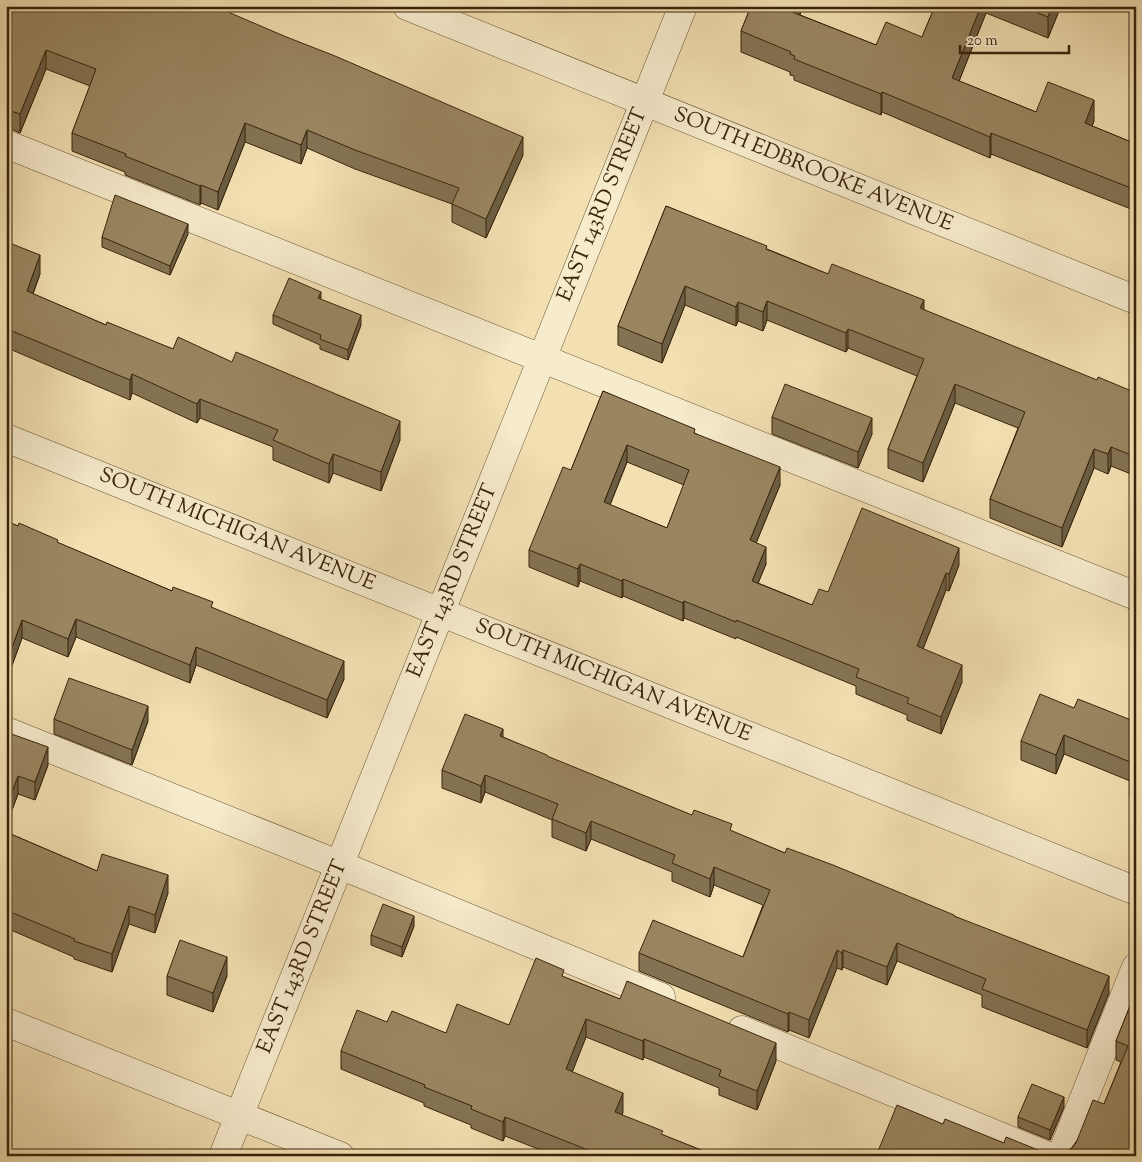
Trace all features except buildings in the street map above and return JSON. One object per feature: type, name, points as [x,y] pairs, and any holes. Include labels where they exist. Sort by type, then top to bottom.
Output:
[{"type":"street","name":"SOUTH EDBROOKE AVENUE","points":[[408,6],[1136,300]]},
{"type":"street","name":"EAST 143RD STREET","points":[[223,1156],[683,6]]},
{"type":"street","points":[[6,144],[1136,596]]},
{"type":"street","name":"SOUTH MICHIGAN AVENUE","points":[[6,438],[1136,891]]},
{"type":"street","points":[[6,731],[340,865],[688,1008]]},
{"type":"street","points":[[1061,1156],[1136,967]]},
{"type":"street","points":[[716,1019],[1048,1156]]},
{"type":"street","points":[[6,1022],[340,1156]]}]
